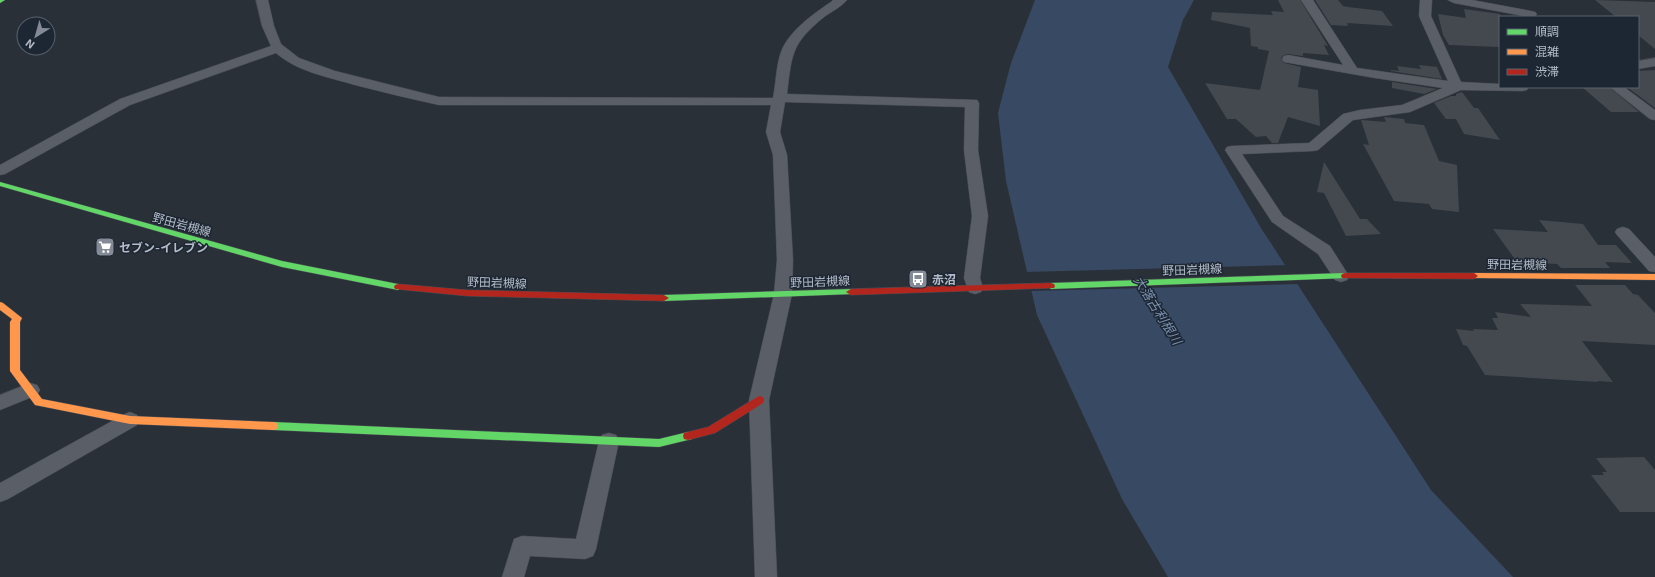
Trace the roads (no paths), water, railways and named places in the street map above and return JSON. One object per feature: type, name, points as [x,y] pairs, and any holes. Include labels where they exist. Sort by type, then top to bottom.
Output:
[{"type":"main road","name":"野田岩槻線","points":[[0,184],[282,264],[406,288],[467,294],[681,298],[1342,276],[1655,277]]},
{"type":"main road","points":[[0,305],[17,318],[15,322],[16,371],[39,402],[130,420],[658,443],[711,430],[759,400]]},
{"type":"street","points":[[262,0],[264,13],[278,48],[291,58],[311,68],[404,94],[439,101],[779,100],[972,103],[971,150],[980,216],[976,263],[972,278],[975,288]]},
{"type":"street","points":[[766,577],[759,400],[783,294],[785,260],[780,155],[773,132],[779,100],[780,85],[788,48],[826,9],[841,0]]},
{"type":"street","points":[[1308,0],[1352,70]]},
{"type":"street","points":[[1426,0],[1425,16],[1456,87]]},
{"type":"street","points":[[1454,0],[1533,16]]},
{"type":"street","points":[[1516,0],[1533,16]]},
{"type":"street","points":[[0,171],[125,102],[278,48]]},
{"type":"street","points":[[1288,58],[1456,87],[1499,88]]},
{"type":"street","points":[[1639,65],[1655,62]]},
{"type":"street","points":[[1342,276],[1324,250],[1277,219],[1232,150],[1313,146],[1348,117],[1367,113],[1404,109],[1456,87]]},
{"type":"street","points":[[1617,88],[1655,116]]},
{"type":"street","points":[[1623,232],[1655,267]]},
{"type":"street","points":[[0,403],[30,390]]},
{"type":"street","points":[[0,493],[130,420]]},
{"type":"street","points":[[513,577],[522,546],[585,549],[609,441]]},
{"type":"water","name":"大落古利根川","points":[[1035,0],[1194,0],[1183,20],[1168,67],[1261,228],[1431,490],[1513,577],[1168,577],[1122,499],[1037,315],[1006,181],[998,113],[1011,63]]},
{"type":"place","name":"セブン-イレブン","points":[[105,247]]},
{"type":"place","name":"赤沼","points":[[918,279]]}]
